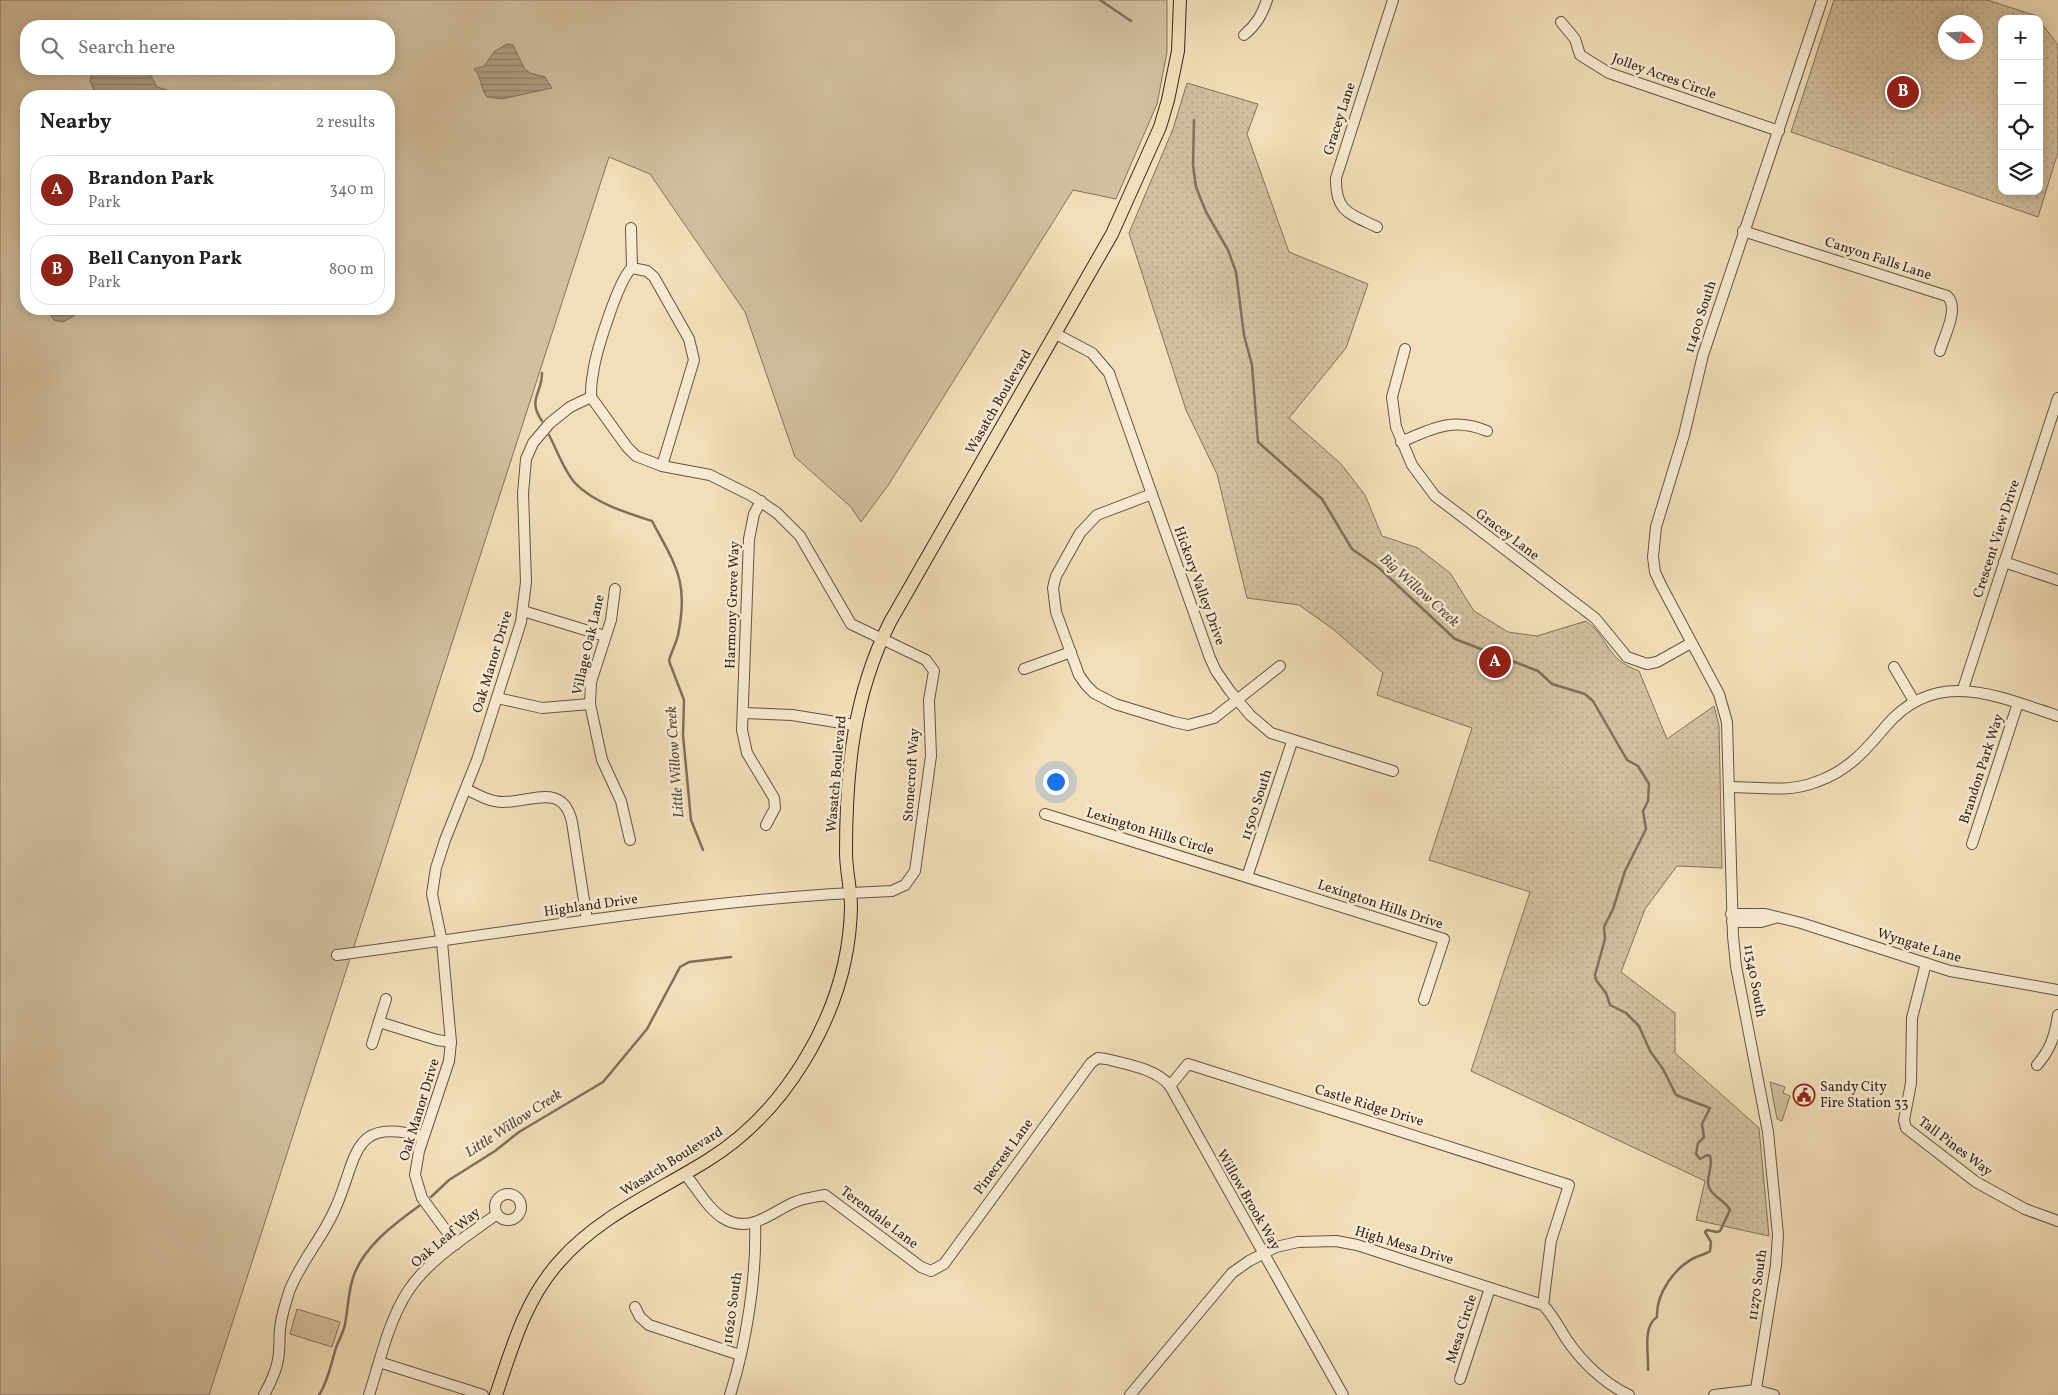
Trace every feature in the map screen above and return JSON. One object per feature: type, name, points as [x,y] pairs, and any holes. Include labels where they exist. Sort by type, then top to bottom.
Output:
[{"type":"main road","name":"Wasatch Boulevard","points":[[496,1395],[522,1321],[532,1300],[558,1263],[594,1229],[721,1151],[743,1133],[782,1093],[804,1062],[822,1029],[839,984],[848,942],[850,892],[846,855],[847,827],[854,725],[864,683],[881,640],[1112,234],[1160,127],[1176,70],[1180,34],[1180,0]]},
{"type":"street","points":[[1244,35],[1254,27],[1262,15],[1267,0]]},
{"type":"street","name":"Gracey Lane","points":[[1377,227],[1344,210],[1336,195],[1336,178],[1393,0]]},
{"type":"street","name":"11400 South","points":[[1730,787],[1729,736],[1724,707],[1655,572],[1654,542],[1684,435],[1703,355],[1822,0]]},
{"type":"street","name":"Jolley Acres Circle","points":[[1561,22],[1575,40],[1580,55],[1609,73],[1779,131]]},
{"type":"street","points":[[631,228],[632,268]]},
{"type":"street","name":"Canyon Falls Lane","points":[[1744,231],[1947,296],[1951,300],[1953,310],[1940,351]]},
{"type":"street","points":[[662,466],[692,370],[693,350],[689,339],[654,277],[647,271],[632,268],[627,272],[620,285],[594,365],[591,397],[632,452],[645,461],[662,466],[687,469],[710,475],[761,502],[786,520],[800,536],[847,620],[856,628],[881,640]]},
{"type":"street","name":"Hickory Valley Drive","points":[[1056,334],[1092,353],[1109,373],[1210,658],[1216,671],[1238,701],[1266,730],[1292,742],[1393,771]]},
{"type":"street","name":"Gracey Lane","points":[[1405,349],[1392,397],[1396,427],[1412,465],[1435,496],[1595,618],[1627,657],[1647,664],[1658,662],[1691,643]]},
{"type":"street","name":"Oak Manor Drive","points":[[456,1244],[427,1205],[417,1187],[416,1163],[447,1068],[451,1042],[442,942],[432,894],[436,868],[445,840],[477,760],[523,610],[526,582],[522,493],[526,459],[533,442],[550,424],[570,407],[591,397]]},
{"type":"street","name":"Crescent View Drive","points":[[1963,689],[2058,398]]},
{"type":"street","points":[[1401,442],[1438,427],[1458,423],[1486,431]]},
{"type":"street","points":[[1152,494],[1097,515],[1080,533],[1061,565],[1053,588],[1054,600],[1079,675],[1094,694],[1115,704],[1174,722],[1201,723],[1214,718],[1238,701],[1280,666]]},
{"type":"street","name":"Harmony Grove Way","points":[[761,502],[754,514],[749,539],[743,712],[744,743],[774,798],[775,808],[766,826]]},
{"type":"street","points":[[2004,562],[2058,580]]},
{"type":"street","name":"Village Oak Lane","points":[[497,698],[542,708],[590,704],[592,682],[613,612],[616,589]]},
{"type":"street","points":[[523,610],[605,636]]},
{"type":"street","name":"Stonecroft Way","points":[[850,892],[900,888],[912,876],[918,860],[930,756],[928,700],[934,671],[926,660],[881,640]]},
{"type":"street","points":[[1024,669],[1071,652]]},
{"type":"street","points":[[1894,667],[1914,702]]},
{"type":"street","points":[[1730,787],[1793,788],[1816,783],[1836,774],[1856,760],[1899,712],[1914,702],[1946,690],[1963,689],[1981,692],[2058,716]]},
{"type":"street","name":"Brandon Park Way","points":[[1972,844],[2018,703]]},
{"type":"street","points":[[590,704],[602,760],[621,801],[630,840]]},
{"type":"street","points":[[743,712],[792,715],[854,725]]},
{"type":"street","name":"11500 South","points":[[1247,877],[1292,742]]},
{"type":"street","name":"11340 South","points":[[1730,787],[1732,918],[1736,966],[1764,1110],[1773,1177]]},
{"type":"street","points":[[466,790],[498,802],[547,796],[560,800],[567,806],[572,822],[587,920]]},
{"type":"street","name":"Lexington Hills Circle","points":[[1045,814],[1247,877]]},
{"type":"street","name":"Lexington Hills Drive","points":[[1247,877],[1444,939],[1424,1000]]},
{"type":"street","name":"Highland Drive","points":[[337,955],[442,942],[587,920],[780,896],[850,892]]},
{"type":"street","name":"Wyngate Lane","points":[[1732,918],[1761,914],[1801,923],[1964,974],[2058,990]]},
{"type":"street","name":"Tall Pines Way","points":[[1926,963],[1912,1018],[1911,1083],[1904,1120],[1906,1128],[1976,1182],[2025,1209],[2058,1221]]},
{"type":"street","points":[[372,1044],[386,999]]},
{"type":"street","points":[[2036,1065],[2047,1054],[2054,1038],[2058,1014]]},
{"type":"street","points":[[378,1022],[451,1042]]},
{"type":"street","name":"Willow Brook Way","points":[[1098,1058],[1157,1075],[1170,1086],[1343,1395]]},
{"type":"street","name":"Pinecrest Lane","points":[[931,1270],[944,1264],[1075,1083],[1091,1063],[1098,1058]]},
{"type":"street","name":"Castle Ridge Drive","points":[[1170,1086],[1188,1064],[1569,1185],[1551,1241],[1543,1305]]},
{"type":"street","points":[[264,1395],[278,1361],[282,1316],[290,1291],[306,1256],[334,1213],[358,1148],[369,1137],[382,1132],[395,1131],[423,1137]]},
{"type":"street","points":[[685,1174],[722,1218],[733,1223],[755,1224]]},
{"type":"street","name":"11270 South","points":[[1755,1393],[1777,1250],[1773,1177]]},
{"type":"street","name":"Terendale Lane","points":[[755,1224],[795,1202],[825,1195],[921,1267],[931,1270]]},
{"type":"street","name":"Oak Leaf Way","points":[[369,1395],[398,1309],[408,1291],[428,1268],[456,1244],[497,1214]]},
{"type":"street","name":"11620 South","points":[[730,1395],[747,1319],[756,1241],[755,1224]]},
{"type":"street","name":"High Mesa Drive","points":[[1130,1395],[1232,1273],[1263,1253],[1298,1242],[1336,1241],[1357,1245],[1543,1305]]},
{"type":"street","name":"Mesa Circle","points":[[1460,1378],[1490,1288]]},
{"type":"street","points":[[1543,1305],[1551,1312],[1578,1354],[1613,1386],[1629,1395]]},
{"type":"street","points":[[635,1307],[640,1317],[649,1325],[740,1355]]},
{"type":"street","points":[[379,1362],[483,1395]]},
{"type":"street","points":[[1714,1395],[1755,1393],[1774,1395]]},
{"type":"shaded area","points":[[0,0],[1167,0],[1167,52],[1157,104],[1116,199],[1073,190],[889,484],[861,522],[851,507],[795,457],[745,312],[650,174],[609,157],[209,1395],[0,1395]]},
{"type":"shaded area","points":[[1834,0],[1987,0],[2034,15],[1998,15],[1998,195],[2043,195],[2043,25],[2058,45],[2058,152],[2038,217],[1791,132]]},
{"type":"shaded area","points":[[507,44],[513,45],[524,68],[530,73],[545,77],[552,88],[502,99],[487,97],[474,69],[484,66],[495,51]]},
{"type":"shaded area","points":[[92,75],[150,75],[157,87],[167,90],[94,90],[90,81]]},
{"type":"shaded area","points":[[1187,83],[1258,104],[1247,134],[1289,252],[1368,284],[1346,348],[1289,418],[1341,464],[1365,495],[1382,536],[1418,548],[1450,573],[1474,611],[1508,632],[1537,636],[1586,621],[1600,635],[1619,660],[1639,671],[1667,739],[1714,706],[1719,726],[1722,868],[1677,866],[1645,909],[1621,972],[1675,1013],[1675,1053],[1759,1128],[1769,1236],[1696,1220],[1705,1181],[1471,1071],[1530,892],[1429,860],[1472,728],[1377,695],[1383,673],[1333,629],[1299,605],[1247,598],[1217,474],[1186,410],[1129,233],[1173,129]]},
{"type":"shaded area","points":[[50,315],[75,315],[63,322],[54,320]]},
{"type":"shaded area","points":[[1770,1082],[1785,1087],[1783,1093],[1790,1096],[1782,1121],[1777,1119]]},
{"type":"shaded area","points":[[297,1309],[340,1322],[332,1347],[290,1334]]},
{"type":"waterway","name":"Big Willow Creek","points":[[1100,0],[1131,21]]},
{"type":"waterway","name":"Big Willow Creek","points":[[1194,120],[1193,165],[1196,187],[1206,212],[1228,250],[1236,272],[1244,335],[1252,365],[1258,442],[1322,499],[1352,549],[1379,568],[1455,639],[1538,671],[1552,684],[1585,694],[1593,701],[1627,760],[1638,766],[1649,784],[1648,801],[1643,811],[1646,829],[1625,871],[1613,909],[1604,927],[1605,939],[1595,975],[1596,980],[1606,993],[1610,1005],[1626,1013],[1639,1026],[1650,1051],[1663,1069],[1676,1095],[1710,1108],[1702,1124],[1704,1137],[1698,1143],[1696,1154],[1700,1159],[1707,1155],[1710,1156],[1709,1187],[1730,1210],[1720,1231],[1707,1230],[1705,1232],[1711,1242],[1710,1251],[1688,1261],[1674,1274],[1663,1290],[1657,1317],[1649,1327],[1647,1341],[1648,1370]]},
{"type":"waterway","name":"Little Willow Creek","points":[[542,373],[535,402],[542,421]]},
{"type":"waterway","name":"Little Willow Creek","points":[[549,435],[564,466],[575,483],[601,502],[652,521],[674,563],[681,588],[682,601],[678,635],[669,661],[684,700],[683,735],[691,820],[703,850]]},
{"type":"waterway","name":"Little Willow Creek","points":[[431,1197],[449,1180],[495,1151],[519,1132],[603,1082],[647,1029],[680,967],[689,962],[731,957]]},
{"type":"waterway","name":"Little Willow Creek","points":[[319,1395],[330,1371],[337,1345],[344,1329],[350,1289],[357,1267],[380,1238],[419,1206]]},
{"type":"place","name":"Bell Canyon Park","points":[[1903,92]]},
{"type":"place","name":"Brandon Park","points":[[1495,662]]},
{"type":"place","name":"Sandy City Fire Station 33","points":[[1804,1095]]}]
